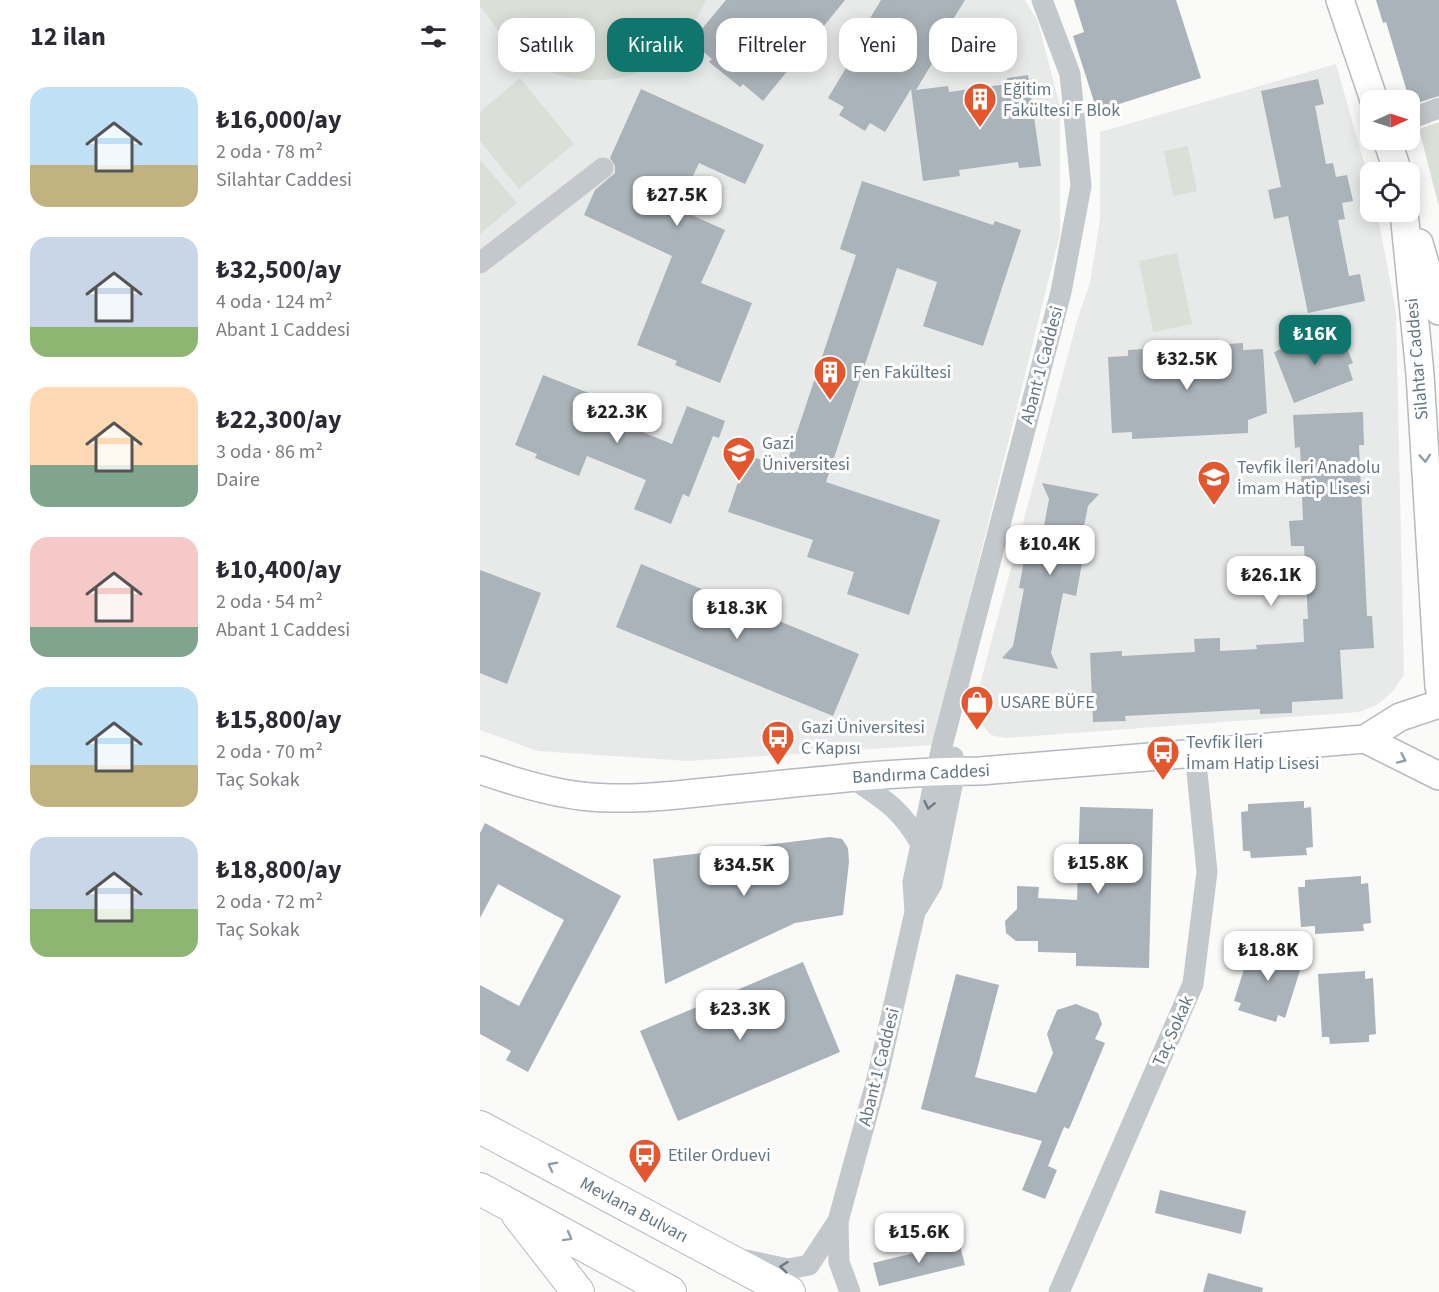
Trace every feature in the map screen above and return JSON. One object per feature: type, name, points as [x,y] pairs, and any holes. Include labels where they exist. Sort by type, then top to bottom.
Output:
[{"type":"highway","name":"Mevlana Bulvarı","points":[[480,1127],[789,1292]]},
{"type":"highway","points":[[480,1188],[670,1292]]},
{"type":"highway","points":[[510,1205],[578,1292]]},
{"type":"main road","points":[[1340,0],[1371,90]]},
{"type":"main road","name":"Silahtar Caddesi","points":[[1405,222],[1420,374],[1439,687]]},
{"type":"main road","name":"Silahtar Caddesi","points":[[1413,222],[1439,311]]},
{"type":"main road","name":"Bandırma Caddesi","points":[[480,770],[580,796],[612,798],[671,795],[852,778],[1365,739],[1400,717],[1439,704]]},
{"type":"main road","points":[[1365,739],[1439,776]]},
{"type":"street","name":"Abant 1 Caddesi","points":[[915,912],[932,884],[946,771],[946,727],[1061,292],[1081,186],[1070,74],[1042,0]]},
{"type":"street","points":[[1420,115],[1439,108]]},
{"type":"street","points":[[480,263],[603,168]]},
{"type":"street","name":"Taç Sokak","points":[[1059,1292],[1193,984],[1207,872],[1195,752]]},
{"type":"street","name":"Abant 1 Caddesi","points":[[850,1292],[839,1262],[838,1221],[877,1079],[915,912],[913,882],[921,844],[946,771]]},
{"type":"street","points":[[852,778],[890,804],[906,819],[921,844]]},
{"type":"street","name":"Abant 1 Caddesi","points":[[713,1252],[788,1269],[809,1265],[838,1221]]},
{"type":"shaded area","name":"Gazi Üniversitesi","points":[[480,0],[1025,0],[1038,22],[1060,106],[1060,234],[933,745],[688,761],[538,751],[480,730]]},
{"type":"shaded area","points":[[480,0],[706,0],[697,18],[607,18],[607,72],[639,72],[599,80],[579,79],[550,72],[595,72],[595,18],[498,18],[498,31],[480,6]]},
{"type":"shaded area","name":"Tevfik İleri Anadolu İmam Hatip Lisesi","points":[[1336,64],[1364,162],[1360,162],[1360,222],[1379,222],[1396,312],[1404,675],[1392,692],[1377,705],[1359,712],[1005,738],[991,735],[977,719],[976,699],[1078,317],[1090,283],[1100,219],[1100,132]]},
{"type":"shaded area","points":[[520,78],[574,144],[519,189],[480,141],[480,112]]},
{"type":"shaded area","points":[[1439,122],[1439,207],[1420,133],[1420,129]]},
{"type":"shaded area","points":[[1188,146],[1197,191],[1173,196],[1164,151]]},
{"type":"shaded area","points":[[480,160],[517,203],[480,234]]},
{"type":"shaded area","points":[[1177,253],[1192,324],[1153,332],[1139,261]]},
{"type":"building","points":[[726,0],[845,0],[827,22],[827,18],[716,18],[716,68],[709,62],[712,59],[704,53],[704,26]]},
{"type":"building","name":"Eğitim Fakültesi F Blok","points":[[881,0],[965,0],[954,18],[929,18],[929,69],[916,90],[948,86],[949,92],[1007,84],[1007,78],[1028,75],[1041,166],[1019,168],[1018,162],[959,170],[960,176],[923,181],[911,89],[885,132],[870,123],[865,131],[839,115],[844,107],[828,98],[844,72],[917,72],[917,18],[870,18]]},
{"type":"building","points":[[1074,0],[1176,0],[1201,78],[1097,111],[1073,36],[1084,32]]},
{"type":"building","points":[[1376,0],[1439,0],[1439,96],[1420,102],[1420,90],[1406,90],[1386,22],[1383,23]]},
{"type":"building","points":[[721,72],[787,72],[763,101],[743,84],[740,87]]},
{"type":"building","points":[[1318,79],[1324,104],[1315,106],[1326,164],[1333,163],[1336,177],[1347,175],[1353,201],[1342,203],[1345,219],[1338,220],[1349,276],[1360,274],[1365,301],[1308,313],[1288,216],[1274,219],[1268,190],[1281,187],[1261,91]]},
{"type":"building","points":[[641,89],[764,145],[745,184],[699,163],[678,209],[725,230],[701,283],[752,303],[720,383],[675,365],[677,361],[637,345],[672,256],[584,215],[595,190],[615,173],[615,166],[610,158]]},
{"type":"building","name":"Fen Fakültesi","points":[[862,181],[993,225],[995,221],[1021,230],[983,346],[923,326],[937,282],[897,268],[826,482],[940,520],[909,615],[847,594],[854,572],[807,557],[813,540],[728,512],[747,455],[785,468],[856,255],[840,249]]},
{"type":"building","points":[[1334,329],[1339,343],[1344,341],[1353,363],[1348,365],[1353,380],[1294,403],[1274,352]]},
{"type":"building","points":[[1243,343],[1243,350],[1263,349],[1267,413],[1248,420],[1248,433],[1132,439],[1132,432],[1112,433],[1108,357],[1128,356],[1128,350]]},
{"type":"building","points":[[543,375],[609,401],[603,416],[672,444],[687,406],[725,421],[719,438],[713,436],[689,497],[683,494],[671,524],[634,509],[646,480],[587,456],[579,476],[535,458],[537,454],[515,445]]},
{"type":"building","points":[[1363,412],[1364,445],[1359,445],[1367,616],[1372,616],[1374,648],[1340,650],[1343,699],[1292,702],[1292,713],[1260,714],[1260,709],[1125,716],[1126,721],[1093,722],[1090,653],[1122,651],[1122,656],[1195,652],[1194,639],[1220,638],[1220,651],[1257,649],[1256,645],[1304,642],[1303,619],[1308,619],[1304,546],[1291,546],[1289,521],[1303,520],[1300,447],[1295,448],[1293,415]]},
{"type":"building","points":[[1042,483],[1099,494],[1088,506],[1077,562],[1082,563],[1076,596],[1063,593],[1051,653],[1058,669],[1002,658],[1013,646],[1024,589],[1019,588],[1025,555],[1038,558],[1049,499]]},
{"type":"building","points":[[641,564],[859,654],[833,716],[616,627]]},
{"type":"building","points":[[480,570],[541,593],[507,684],[480,673]]},
{"type":"building","points":[[1304,801],[1304,808],[1311,807],[1313,847],[1306,848],[1307,855],[1251,858],[1250,851],[1243,851],[1241,812],[1248,811],[1248,804]]},
{"type":"building","points":[[1080,807],[1153,809],[1149,968],[1076,966],[1076,953],[1038,952],[1038,941],[1016,941],[1006,933],[1005,921],[1017,909],[1017,886],[1039,887],[1038,898],[1077,900]]},
{"type":"building","points":[[485,823],[621,896],[528,1072],[506,1060],[511,1051],[480,1034],[480,985],[519,1006],[564,920],[498,884],[480,918],[480,833]]},
{"type":"building","points":[[830,837],[842,839],[848,848],[849,862],[843,915],[795,923],[665,984],[653,859]]},
{"type":"building","points":[[1361,876],[1361,884],[1368,883],[1371,923],[1363,924],[1364,931],[1315,934],[1315,926],[1301,927],[1298,887],[1305,887],[1305,880]]},
{"type":"building","points":[[1260,943],[1298,955],[1296,962],[1302,964],[1285,1018],[1278,1015],[1276,1022],[1238,1010],[1241,1003],[1234,1001],[1251,947],[1258,950]]},
{"type":"building","points":[[803,962],[840,1052],[678,1121],[640,1031]]},
{"type":"building","points":[[1365,971],[1365,979],[1373,978],[1376,1034],[1369,1035],[1369,1042],[1330,1044],[1329,1037],[1322,1037],[1318,974]]},
{"type":"building","points":[[956,974],[999,985],[975,1077],[1036,1093],[1053,1053],[1047,1034],[1057,1010],[1076,1004],[1098,1013],[1102,1024],[1095,1039],[1105,1043],[1069,1129],[1064,1127],[1048,1166],[1057,1170],[1045,1199],[1022,1190],[1042,1141],[921,1109]]},
{"type":"building","points":[[1160,1190],[1246,1211],[1241,1234],[1155,1213]]},
{"type":"building","points":[[959,1242],[965,1265],[879,1286],[873,1263]]},
{"type":"building","points":[[1208,1273],[1263,1288],[1262,1292],[1203,1292]]},
{"type":"place","name":"Eğitim Fakültesi F Blok","points":[[980,128]]},
{"type":"place","name":"Fen Fakültesi","points":[[830,401]]},
{"type":"place","name":"Gazi Üniversitesi","points":[[739,482]]},
{"type":"place","name":"Tevfik İleri Anadolu İmam Hatip Lisesi","points":[[1214,506]]},
{"type":"place","name":"USARE BÜFE","points":[[977,731]]},
{"type":"place","name":"Gazi Üniversitesi C Kapısı","points":[[778,766]]},
{"type":"place","name":"Tevfik İleri İmam Hatip Lisesi","points":[[1163,781]]},
{"type":"place","name":"Etiler Orduevi","points":[[645,1184]]}]
